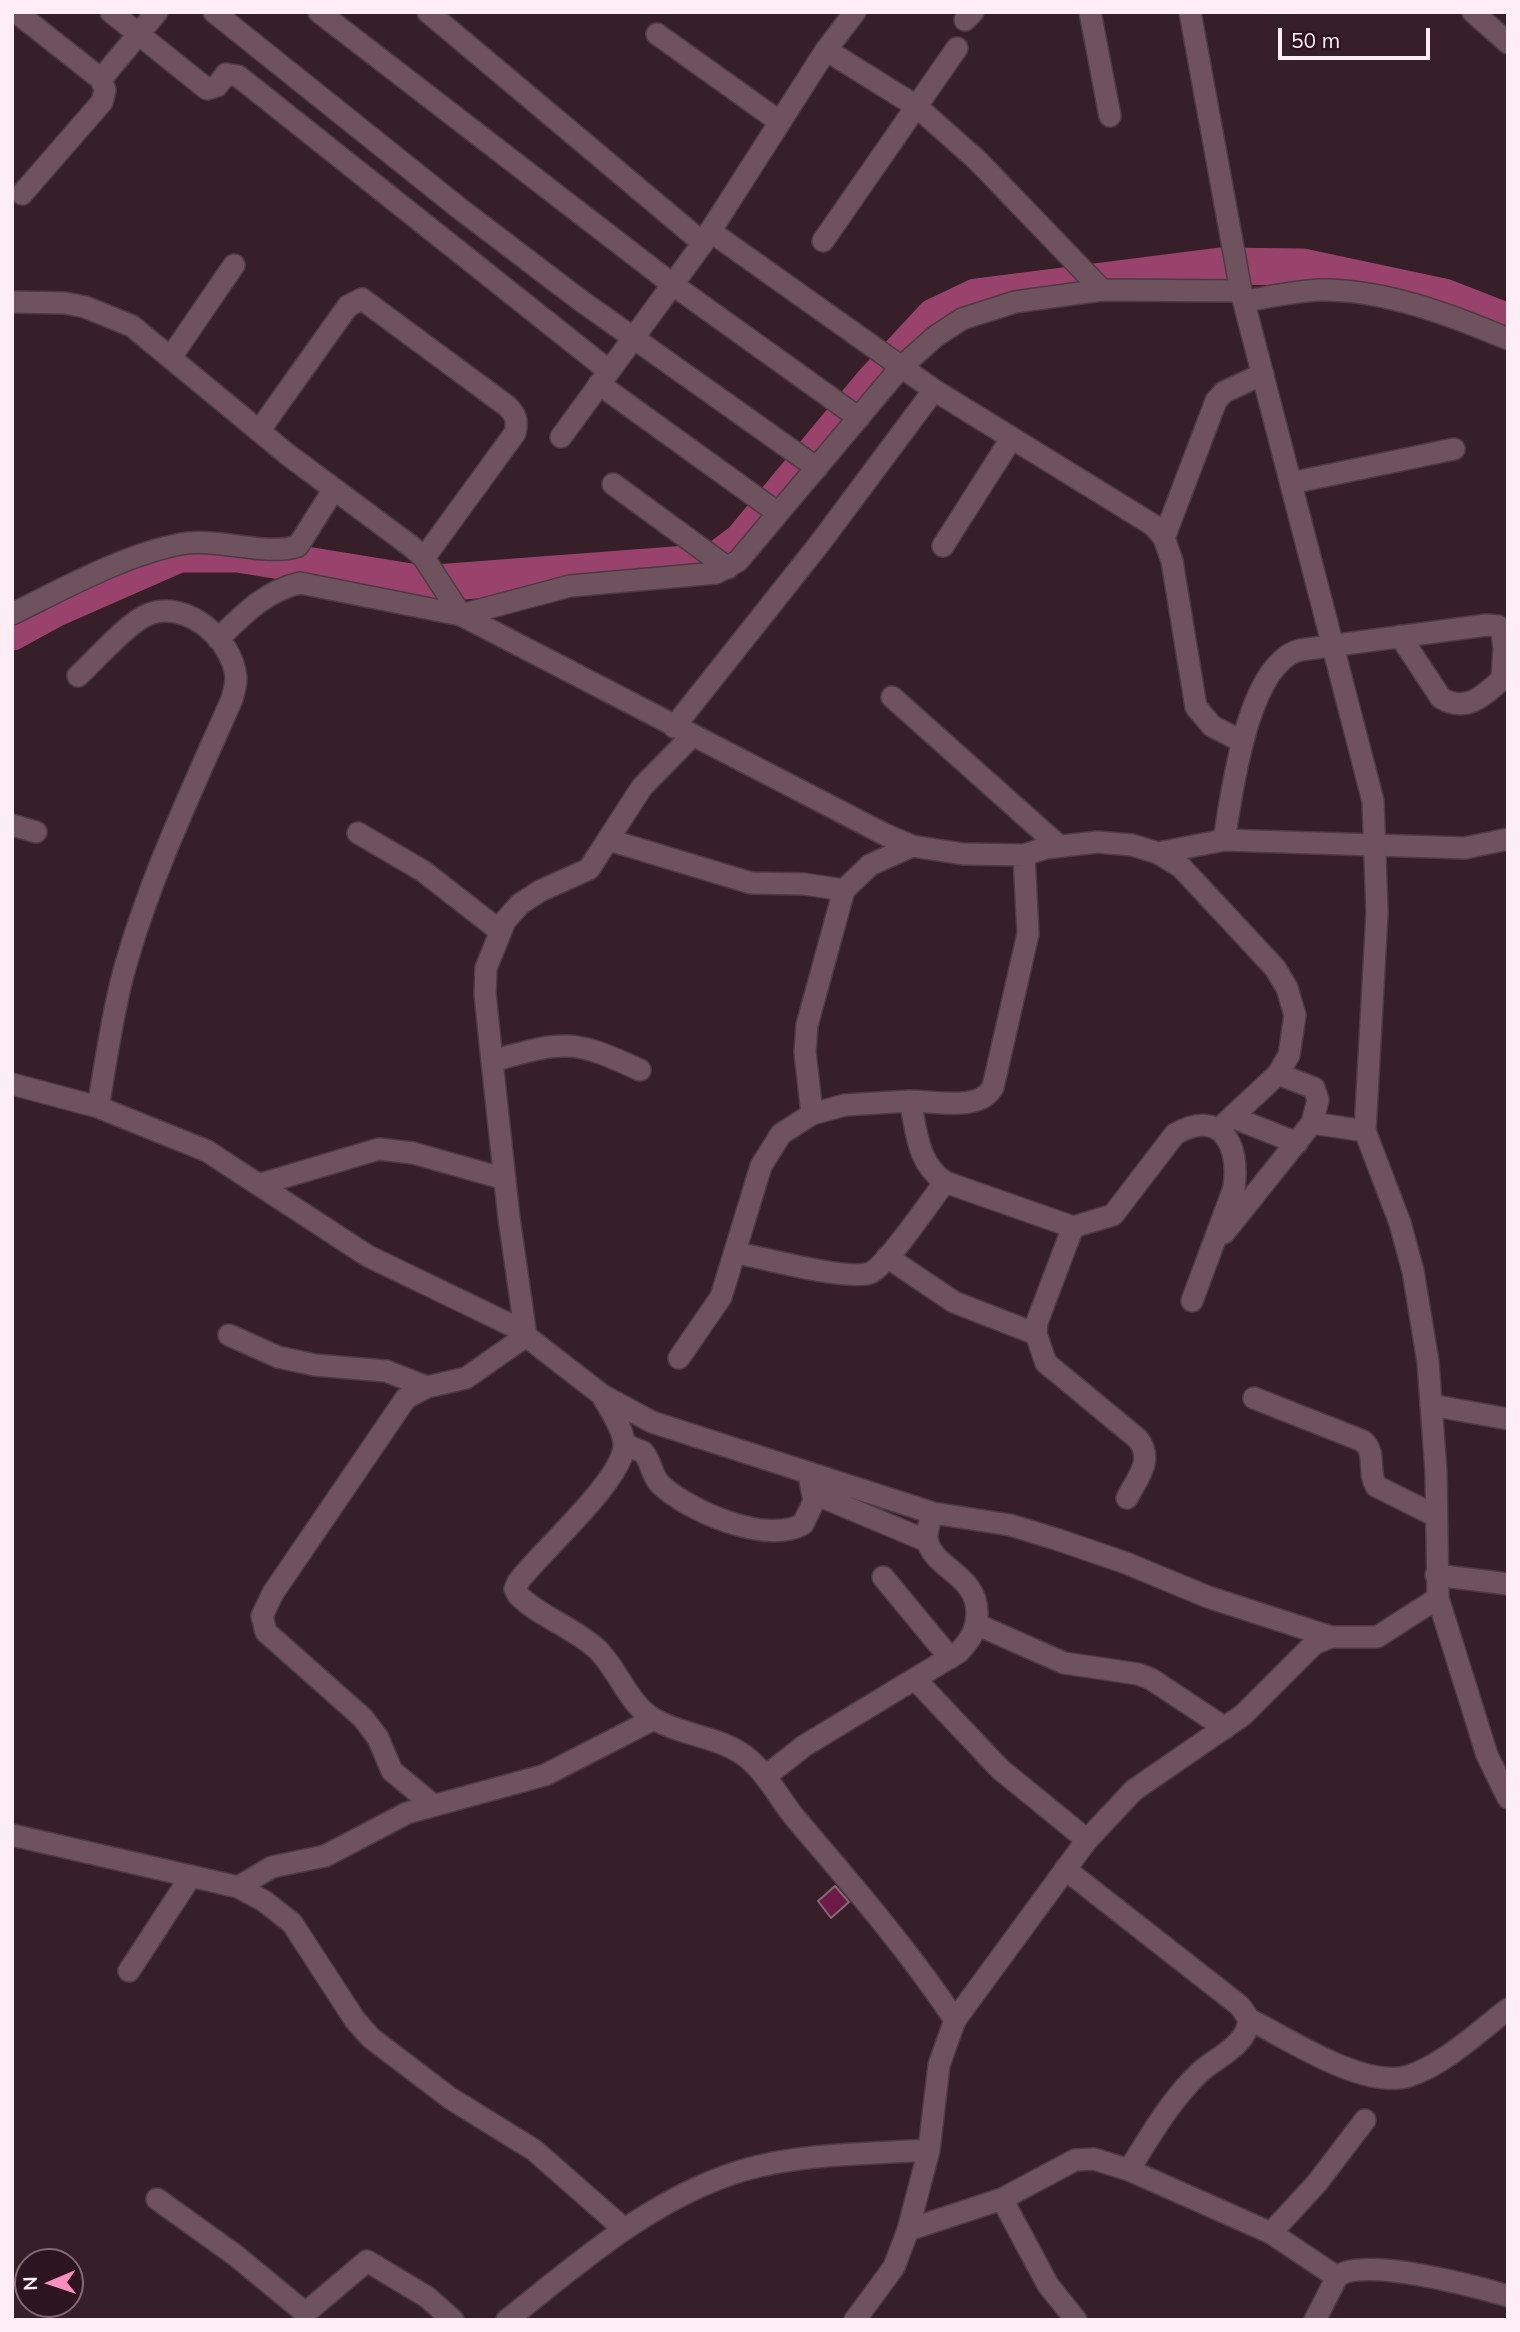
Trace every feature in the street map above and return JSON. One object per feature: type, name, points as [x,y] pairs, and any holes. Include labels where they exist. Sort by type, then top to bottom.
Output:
[{"type":"street","points":[[16,12],[101,79],[105,90],[103,102],[22,194]]},
{"type":"street","points":[[111,12],[207,89],[217,86],[226,74],[238,76],[603,378],[778,513]]},
{"type":"street","points":[[101,79],[157,12]]},
{"type":"street","points":[[214,12],[459,208],[632,339],[817,468]]},
{"type":"street","points":[[319,12],[672,284],[859,418]]},
{"type":"street","points":[[428,12],[706,237],[934,390],[1153,525],[1164,538],[1178,586],[1196,708],[1212,726],[1241,741]]},
{"type":"street","points":[[561,437],[706,237],[826,50],[855,12]]},
{"type":"street","points":[[1090,12],[1110,116]]},
{"type":"street","points":[[1190,12],[1240,283],[1368,778],[1376,847],[1377,913],[1365,1131],[1400,1223],[1413,1271],[1428,1362],[1432,1405],[1438,1598],[1483,1746],[1508,1798]]},
{"type":"street","points":[[1473,12],[1508,43]]},
{"type":"street","points":[[657,34],[780,122]]},
{"type":"street","points":[[823,241],[957,48]]},
{"type":"street","points":[[826,50],[916,106],[977,160],[1102,290]]},
{"type":"street","points":[[171,356],[234,265]]},
{"type":"street","points":[[461,615],[570,586],[703,576],[728,569],[901,368],[936,336],[962,319],[987,309],[1102,290],[1240,283],[1298,292],[1342,291],[1433,311],[1508,339]]},
{"type":"street","points":[[259,431],[348,306],[362,299],[507,406],[518,423],[515,433],[428,565]]},
{"type":"street","points":[[12,302],[65,303],[85,307],[132,326],[428,565],[461,615]]},
{"type":"street","points":[[1164,538],[1216,401],[1224,392],[1263,374]]},
{"type":"street","points":[[526,1336],[492,1061],[486,981],[493,946],[500,931],[520,904],[540,891],[589,869],[642,787],[934,390]]},
{"type":"street","points":[[943,546],[1011,439]]},
{"type":"street","points":[[1291,483],[1454,449]]},
{"type":"street","points":[[613,484],[728,569]]},
{"type":"street","points":[[12,614],[112,568],[182,544],[282,549],[298,546],[334,489]]},
{"type":"street","points":[[218,639],[260,600],[280,588],[300,583],[461,615],[912,846],[963,854],[1024,855],[1059,846],[1097,842],[1132,845],[1158,853],[1181,867],[1275,968],[1287,988],[1295,1015],[1289,1055],[1278,1074],[1225,1123]]},
{"type":"street","points":[[78,676],[145,615],[165,609],[189,615],[204,624],[232,659],[236,679],[232,699],[179,819],[134,935],[123,974],[99,1107]]},
{"type":"street","points":[[1224,840],[1241,741],[1276,664],[1288,653],[1400,636],[1487,625],[1498,626],[1502,633],[1504,649],[1502,679],[1472,703],[1451,704],[1441,698],[1400,636]]},
{"type":"street","points":[[892,697],[1059,846]]},
{"type":"street","points":[[12,825],[36,832]]},
{"type":"street","points":[[358,833],[423,871],[500,931]]},
{"type":"street","points":[[1158,853],[1224,840],[1465,848],[1508,839]]},
{"type":"street","points":[[609,840],[751,883],[804,884],[844,890]]},
{"type":"street","points":[[812,1114],[805,1052],[807,1025],[844,890],[870,865],[912,846]]},
{"type":"street","points":[[679,1358],[721,1297],[737,1253],[761,1166],[771,1145],[794,1123],[812,1114],[871,1101],[976,1102],[988,1096],[993,1087],[1028,934],[1024,855]]},
{"type":"street","points":[[492,1061],[539,1048],[578,1045],[640,1070]]},
{"type":"street","points":[[1192,1301],[1213,1246],[1238,1203],[1297,1143],[1312,1123],[1318,1100],[1314,1088],[1278,1074]]},
{"type":"street","points":[[12,1084],[99,1107],[186,1141],[261,1184],[368,1256],[513,1326],[602,1395],[652,1422],[812,1484],[927,1541],[932,1550],[969,1586],[977,1603],[972,1638],[950,1658],[804,1746],[766,1776]]},
{"type":"street","points":[[911,1101],[924,1162],[945,1182],[1073,1227],[1113,1215],[1175,1134],[1189,1126],[1225,1123],[1297,1143]]},
{"type":"street","points":[[1225,1123],[1235,1153],[1238,1203]]},
{"type":"street","points":[[1312,1123],[1365,1131]]},
{"type":"street","points":[[261,1184],[349,1156],[387,1149],[505,1179]]},
{"type":"street","points":[[737,1253],[849,1275],[872,1272],[887,1257],[945,1182]]},
{"type":"street","points":[[1073,1227],[1037,1322],[1036,1334],[1046,1363],[1138,1439],[1145,1449],[1147,1459],[1127,1497]]},
{"type":"street","points":[[887,1257],[954,1301],[1036,1334]]},
{"type":"street","points":[[229,1335],[278,1357],[316,1365],[386,1371],[426,1387]]},
{"type":"street","points":[[433,1805],[392,1771],[378,1738],[363,1718],[267,1632],[262,1616],[273,1593],[406,1398],[426,1387],[466,1378],[526,1336]]},
{"type":"street","points":[[602,1395],[624,1444],[643,1452],[663,1486],[691,1506],[725,1521],[760,1529],[796,1528],[809,1517],[812,1484]]},
{"type":"street","points":[[1254,1398],[1363,1441],[1371,1452],[1372,1479],[1376,1486],[1436,1516]]},
{"type":"street","points":[[1432,1405],[1508,1419]]},
{"type":"street","points":[[624,1444],[614,1472],[523,1575],[515,1589],[524,1601],[568,1627],[598,1650],[638,1705],[654,1719],[738,1750],[766,1776],[785,1807],[921,1969],[955,2020]]},
{"type":"street","points":[[812,1484],[933,1513],[982,1519],[1044,1535],[1126,1563],[1208,1597],[1331,1637],[1377,1636],[1438,1598]]},
{"type":"street","points":[[927,1541],[933,1513]]},
{"type":"street","points":[[1436,1575],[1508,1584]]},
{"type":"street","points":[[883,1577],[950,1658]]},
{"type":"street","points":[[976,1624],[1064,1663],[1139,1674],[1151,1679],[1225,1728]]},
{"type":"street","points":[[855,2320],[894,2267],[908,2230],[929,2150],[939,2065],[955,2020],[1065,1868],[1087,1840],[1135,1790],[1225,1728],[1255,1704],[1314,1644],[1331,1637]]},
{"type":"street","points":[[915,1679],[1000,1769],[1087,1840]]},
{"type":"street","points":[[238,1887],[272,1867],[325,1856],[380,1825],[433,1805],[545,1774],[654,1719]]},
{"type":"street","points":[[12,1835],[238,1887],[264,1901],[292,1923],[355,2020],[371,2038],[450,2098],[534,2150],[624,2229]]},
{"type":"street","points":[[1065,1868],[1240,2006],[1249,2019],[1355,2071],[1395,2078],[1409,2076],[1440,2060],[1508,2010]]},
{"type":"street","points":[[129,1970],[191,1876]]},
{"type":"street","points":[[1129,2170],[1174,2101],[1201,2071],[1241,2038],[1249,2019]]},
{"type":"street","points":[[1271,2232],[1317,2183],[1365,2120]]},
{"type":"street","points":[[507,2320],[624,2229],[656,2208],[744,2170],[810,2159],[929,2150]]},
{"type":"street","points":[[908,2230],[1002,2199],[1075,2160],[1094,2159],[1129,2170],[1271,2232],[1337,2277]]},
{"type":"street","points":[[157,2199],[235,2256],[303,2311],[309,2310],[367,2261],[427,2297],[453,2320]]},
{"type":"street","points":[[1002,2199],[1048,2285],[1076,2320]]},
{"type":"street","points":[[1315,2320],[1337,2277],[1350,2271],[1431,2276],[1508,2296]]},
{"type":"building","points":[[835,1886],[849,1902],[831,1918],[818,1901]]},
{"type":"waterway","points":[[12,632],[56,608],[179,554],[238,554],[423,584],[714,562],[742,541],[872,384],[934,317],[976,297],[1220,266],[1303,267],[1444,297],[1508,322]]}]
